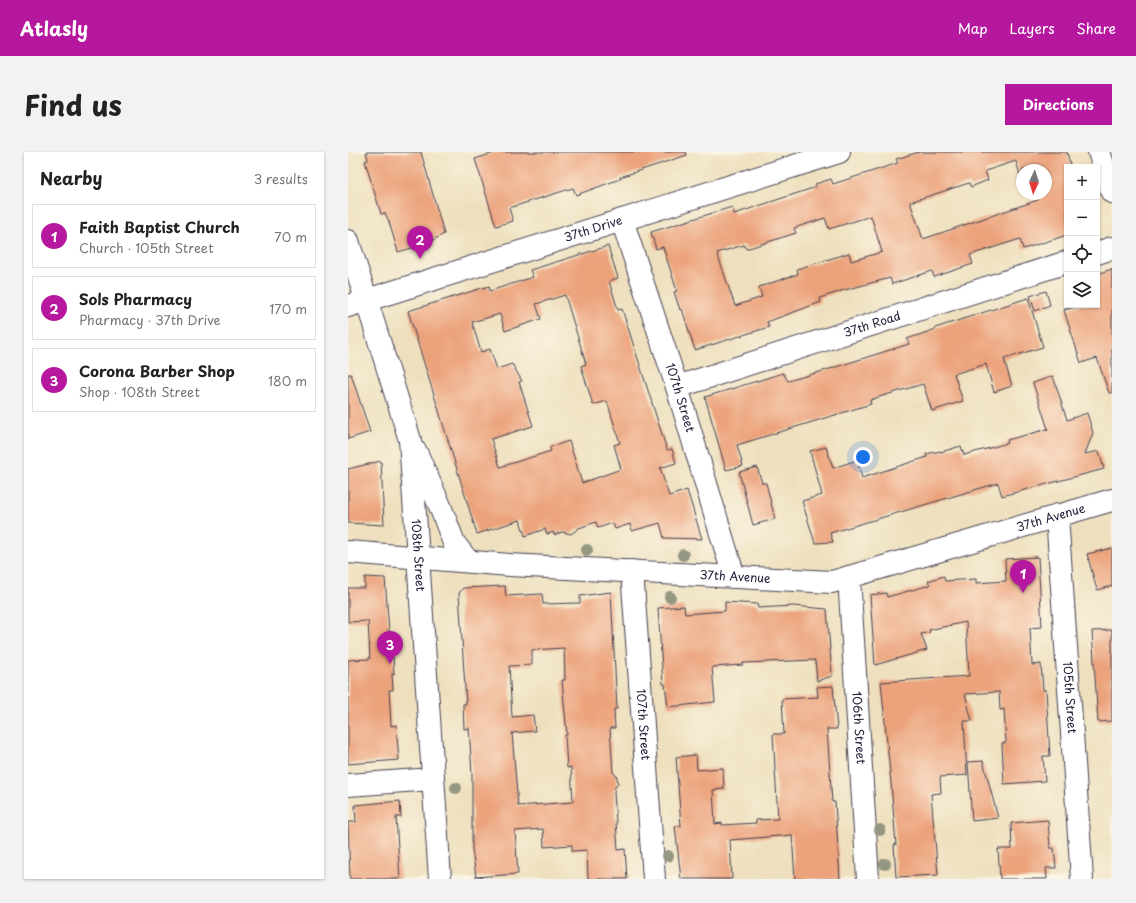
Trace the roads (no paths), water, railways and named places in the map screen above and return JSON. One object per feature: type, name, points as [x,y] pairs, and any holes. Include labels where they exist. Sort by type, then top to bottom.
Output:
[{"type":"street","name":"37th Drive","points":[[357,303],[839,152]]},
{"type":"street","points":[[1099,152],[1112,192]]},
{"type":"street","name":"107th Street","points":[[622,220],[677,387],[734,577]]},
{"type":"street","name":"108th Street","points":[[348,241],[357,303],[403,411],[410,440],[440,879]]},
{"type":"street","points":[[1100,251],[1112,248]]},
{"type":"street","name":"37th Road","points":[[677,387],[1064,263]]},
{"type":"street","points":[[410,440],[440,506],[454,543],[468,561]]},
{"type":"street","name":"37th Avenue","points":[[348,552],[468,561],[832,582],[1112,500]]},
{"type":"street","name":"105th Street","points":[[1057,515],[1082,879]]},
{"type":"street","name":"107th Street","points":[[632,571],[654,879]]},
{"type":"street","name":"106th Street","points":[[849,577],[868,879]]},
{"type":"street","points":[[348,785],[433,779]]},
{"type":"place","name":"Sols Pharmacy","points":[[420,259]]},
{"type":"place","name":"Faith Baptist Church","points":[[1023,593]]},
{"type":"place","name":"Corona Barber Shop","points":[[390,664]]}]
